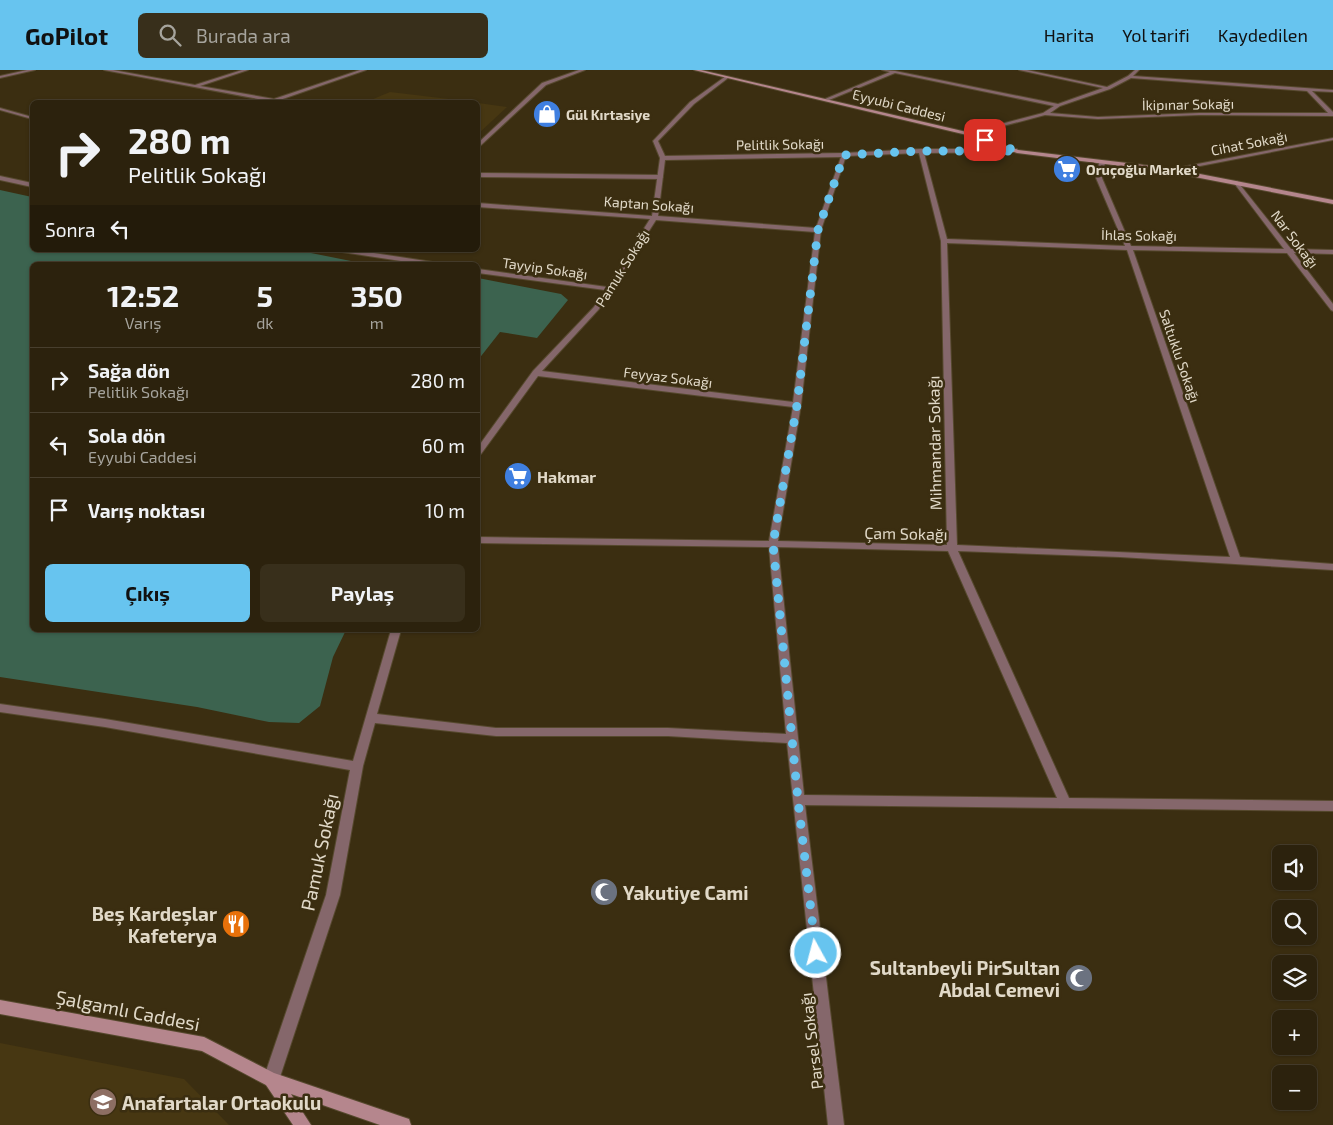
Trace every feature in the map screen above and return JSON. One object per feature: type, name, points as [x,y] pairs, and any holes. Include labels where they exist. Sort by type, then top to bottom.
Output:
[{"type":"street","points":[[0,77],[33,70]]},
{"type":"street","points":[[106,70],[262,100]]},
{"type":"street","points":[[121,73],[131,70]]},
{"type":"street","points":[[193,88],[246,70]]},
{"type":"street","points":[[279,100],[364,70]]},
{"type":"street","points":[[480,143],[544,84],[583,70]]},
{"type":"street","name":"Eyyubi Caddesi","points":[[696,70],[969,134],[1017,151],[1169,170],[1333,202]]},
{"type":"street","points":[[884,70],[1058,105]]},
{"type":"street","points":[[828,100],[901,70]]},
{"type":"street","points":[[1021,70],[1108,88]]},
{"type":"street","points":[[969,134],[1045,114],[1058,105],[1108,88],[1137,70]]},
{"type":"street","points":[[1130,76],[1333,91]]},
{"type":"street","name":"Pamuk Sokağı","points":[[480,449],[536,373],[597,308],[655,216],[663,158],[655,141],[692,103],[726,77]]},
{"type":"street","points":[[1309,90],[1332,115]]},
{"type":"street","points":[[0,109],[30,117]]},
{"type":"street","name":"İkipınar Sokağı","points":[[1045,114],[1098,118],[1199,114],[1332,115]]},
{"type":"street","name":"Cihat Sokağı","points":[[1169,170],[1333,139]]},
{"type":"street","name":"Pelitlik Sokağı","points":[[663,158],[844,155],[921,151],[1017,151]]},
{"type":"street","name":"Mihmandar Sokağı","points":[[921,151],[944,241],[952,548],[1065,803]]},
{"type":"street","name":"Parsel Sokağı","points":[[836,1125],[798,800],[773,544],[797,405],[818,230],[844,155]]},
{"type":"street","name":"Saltuklu Sokağı","points":[[1102,163],[1100,178],[1129,248],[1236,559]]},
{"type":"street","points":[[480,175],[660,177]]},
{"type":"street","points":[[0,178],[30,185]]},
{"type":"street","name":"Nar Sokağı","points":[[1237,183],[1333,309]]},
{"type":"street","name":"Kaptan Sokağı","points":[[480,205],[655,216],[818,230]]},
{"type":"street","name":"İhlas Sokağı","points":[[944,241],[1129,248],[1333,252]]},
{"type":"street","points":[[360,252],[421,262]]},
{"type":"street","name":"Tayyip Sokağı","points":[[480,271],[609,290]]},
{"type":"street","name":"Feyyaz Sokağı","points":[[536,373],[797,405]]},
{"type":"street","name":"Çam Sokağı","points":[[480,540],[952,548],[1236,559],[1333,567]]},
{"type":"street","name":"Pamuk Sokağı","points":[[271,1080],[333,895],[357,766],[395,632]]},
{"type":"street","points":[[0,708],[105,723],[357,766]]},
{"type":"street","points":[[371,718],[496,732],[668,732],[792,740]]},
{"type":"street","points":[[798,800],[1333,806]]},
{"type":"street","name":"Şalgamlı Caddesi","points":[[0,1007],[204,1044],[271,1080],[403,1125]]},
{"type":"street","name":"Şalgamlı Caddesi","points":[[271,1080],[303,1125]]},
{"type":"shaded area","points":[[390,92],[457,100],[371,100]]},
{"type":"shaded area","points":[[480,103],[507,107],[480,132]]},
{"type":"shaded area","name":"Anafartalar Ortaokulu","points":[[0,1043],[184,1079],[229,1125],[0,1125]]},
{"type":"green space","points":[[0,190],[30,197],[30,252],[306,252],[356,262],[30,262],[30,632],[345,632],[333,657],[320,706],[299,723],[269,722],[197,707],[0,677]]},
{"type":"green space","points":[[480,278],[561,294],[568,300],[537,338],[500,332],[480,357]]},
{"type":"place","name":"Gül Kırtasiye","points":[[547,114]]},
{"type":"place","name":"Oruçoğlu Market","points":[[1067,169]]},
{"type":"place","name":"Hakmar","points":[[518,476]]},
{"type":"place","name":"Yakutiye Cami","points":[[604,892]]},
{"type":"place","name":"Beş Kardeşlar Kafeterya","points":[[236,924]]},
{"type":"place","name":"Sultanbeyli PirSultan Abdal Cemevi","points":[[1079,978]]},
{"type":"place","name":"Anafartalar Ortaokulu","points":[[103,1102]]},
{"type":"route","points":[[816,953],[798,800],[773,544],[797,405],[818,230],[844,155],[921,151],[1017,151],[985,140]]}]
